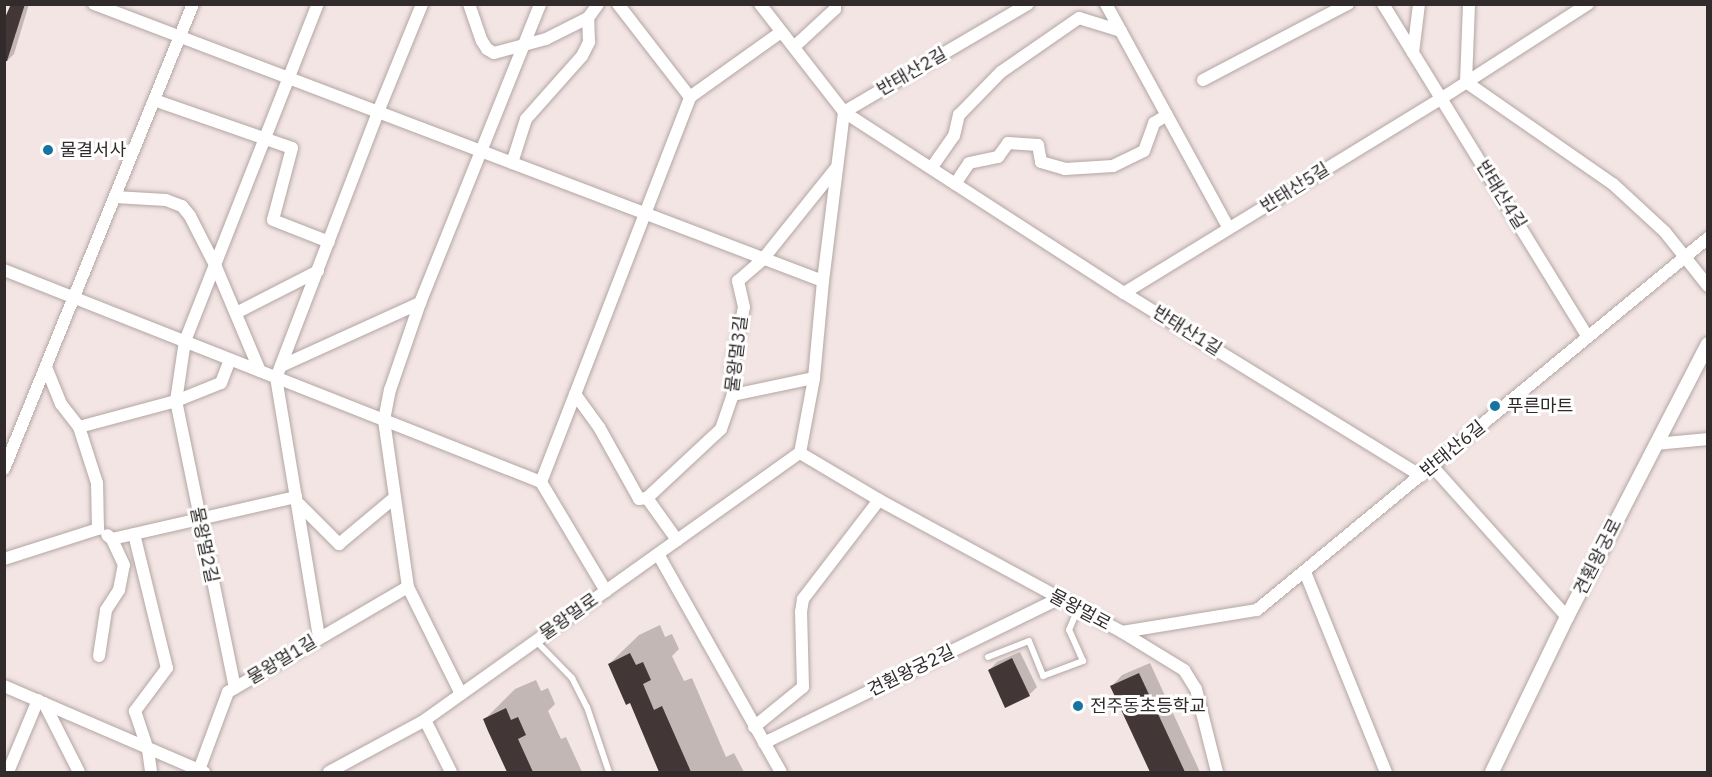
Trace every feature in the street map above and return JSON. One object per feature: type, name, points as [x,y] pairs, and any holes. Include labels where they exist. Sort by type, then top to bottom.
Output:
[{"type":"street","points":[[94,4],[823,281]]},
{"type":"street","points":[[4,469],[194,4]]},
{"type":"street","points":[[216,267],[318,4]]},
{"type":"street","points":[[319,637],[279,372],[378,112],[422,4]]},
{"type":"street","points":[[469,4],[487,49],[494,53],[568,29],[588,18],[598,4]]},
{"type":"street","points":[[461,694],[408,587],[393,499],[384,420],[390,390],[420,303],[540,4]]},
{"type":"street","points":[[618,4],[690,97]]},
{"type":"street","name":"반태산1길","points":[[760,4],[844,112],[1124,292],[1421,476]]},
{"type":"street","points":[[794,47],[835,9],[835,4]]},
{"type":"street","name":"반태산2길","points":[[844,112],[1028,4]]},
{"type":"street","points":[[1106,4],[1229,229]]},
{"type":"street","points":[[1203,80],[1348,4]]},
{"type":"street","name":"반태산4길","points":[[1383,4],[1588,337]]},
{"type":"street","points":[[1413,53],[1419,4]]},
{"type":"street","points":[[1469,4],[1466,82],[1612,184],[1665,232],[1707,286]]},
{"type":"street","name":"반태산5길","points":[[1124,292],[1442,98],[1588,4]]},
{"type":"street","points":[[512,163],[526,119],[582,56],[589,42],[588,18]]},
{"type":"street","points":[[932,167],[954,136],[959,115],[1001,72],[1079,18],[1121,31]]},
{"type":"street","points":[[541,482],[690,97],[781,32]]},
{"type":"street","points":[[154,100],[265,141],[292,148],[273,220],[327,247]]},
{"type":"street","points":[[800,453],[814,378],[823,281],[844,112]]},
{"type":"street","points":[[955,184],[969,163],[998,157],[1008,143],[1038,145],[1041,162],[1065,169],[1113,166],[1144,151],[1154,123],[1167,115]]},
{"type":"street","name":"물왕멀3길","points":[[647,498],[721,429],[733,395],[732,368],[744,307],[738,281],[763,259],[838,166]]},
{"type":"street","points":[[115,197],[166,200],[182,206],[190,216],[216,267],[260,371]]},
{"type":"street","name":"반태산6길","points":[[1122,632],[1257,610],[1707,238]]},
{"type":"street","name":"물왕멀2길","points":[[216,267],[185,341],[176,401],[198,519],[235,688]]},
{"type":"street","points":[[4,270],[230,360],[260,371],[279,372],[384,420],[541,482],[606,591]]},
{"type":"street","points":[[236,313],[318,271]]},
{"type":"street","points":[[279,372],[420,303]]},
{"type":"street","name":"견훤왕궁로","points":[[1492,772],[1567,617],[1707,344]]},
{"type":"street","points":[[79,427],[176,401],[221,383],[230,360]]},
{"type":"street","points":[[46,367],[61,404],[79,427],[97,483],[98,528]]},
{"type":"street","points":[[733,395],[814,378]]},
{"type":"street","points":[[575,394],[599,427],[639,500],[647,498],[677,540]]},
{"type":"street","points":[[1656,444],[1707,439]]},
{"type":"street","name":"물왕멀로","points":[[329,772],[425,720],[800,453],[879,500],[1122,632],[1184,670],[1196,689],[1218,772]]},
{"type":"street","points":[[1432,466],[1567,617]]},
{"type":"street","points":[[297,500],[339,544],[393,499]]},
{"type":"street","points":[[112,539],[249,508],[297,500]]},
{"type":"street","points":[[754,727],[803,687],[801,612],[804,599],[879,500]]},
{"type":"street","points":[[98,528],[112,539],[124,565],[119,590],[106,610],[99,656]]},
{"type":"street","points":[[4,560],[98,528]]},
{"type":"street","points":[[134,534],[167,668],[135,711],[148,750],[151,772]]},
{"type":"street","points":[[658,554],[781,772]]},
{"type":"street","points":[[1305,572],[1386,772]]},
{"type":"street","name":"물왕멀1길","points":[[4,686],[148,750],[202,771],[228,692],[408,587]]},
{"type":"street","name":"견훤왕궁2길","points":[[764,743],[1058,599]]},
{"type":"street","points":[[8,772],[41,702]]},
{"type":"street","points":[[41,702],[79,772]]},
{"type":"street","points":[[425,720],[451,772]]},
{"type":"lane","points":[[987,657],[1029,641],[1043,676],[1083,661],[1069,630],[1079,608]]},
{"type":"lane","points":[[535,641],[572,678],[587,707],[609,772]]},
{"type":"building","points":[[11,4],[25,4],[7,61],[4,61],[4,20]]},
{"type":"building","points":[[630,653],[636,665],[643,662],[651,680],[643,684],[654,710],[662,706],[691,772],[659,772],[630,703],[626,705],[608,664]]},
{"type":"building","points":[[1012,658],[1030,696],[1005,708],[988,670]]},
{"type":"building","points":[[1139,673],[1185,772],[1150,772],[1110,686]]},
{"type":"building","points":[[506,708],[511,720],[518,717],[526,735],[518,739],[533,772],[507,772],[488,731],[483,719]]},
{"type":"place","name":"물결서사","points":[[48,150]]},
{"type":"place","name":"푸른마트","points":[[1495,406]]},
{"type":"place","name":"전주동초등학교","points":[[1078,706]]}]
